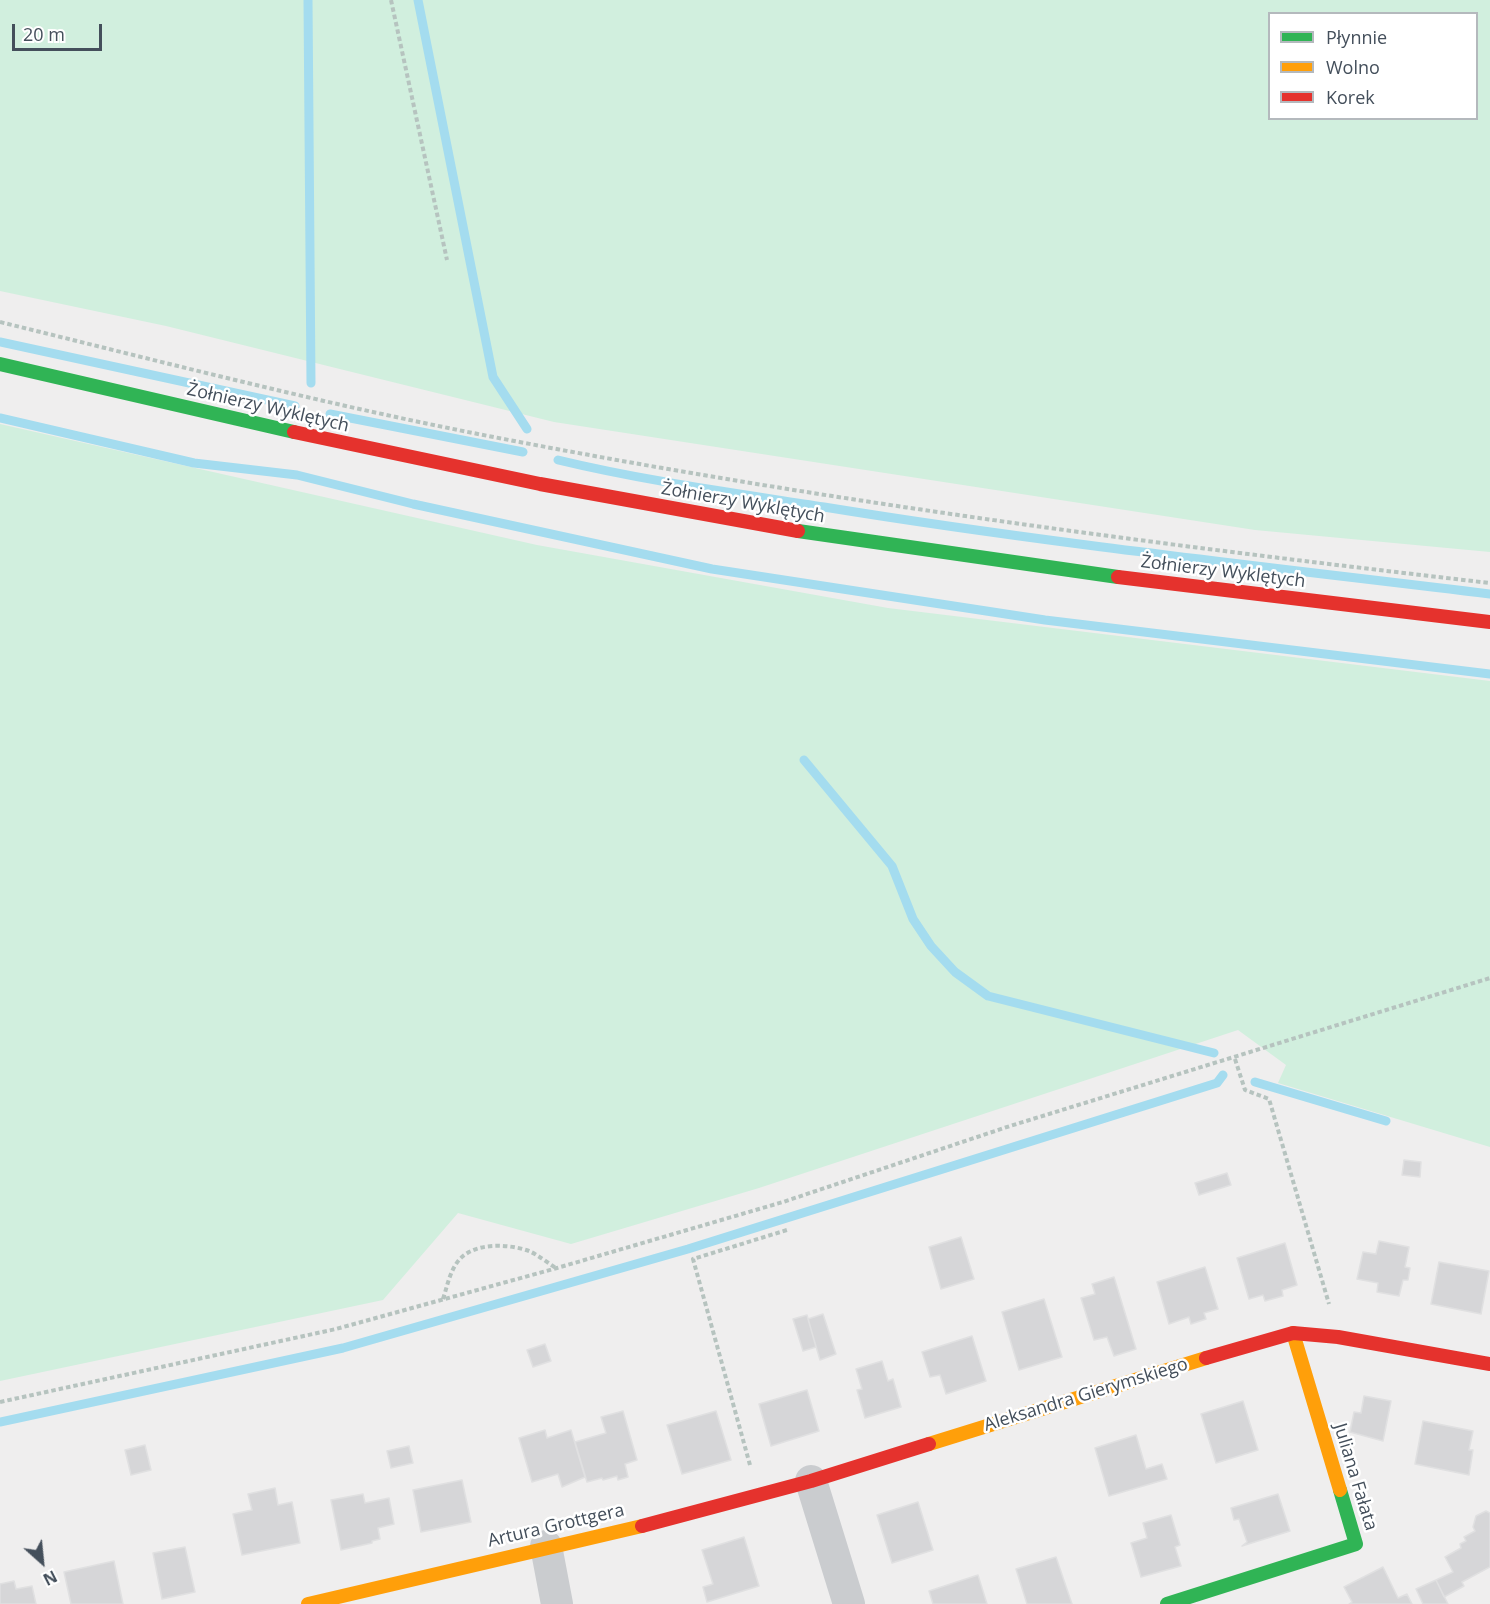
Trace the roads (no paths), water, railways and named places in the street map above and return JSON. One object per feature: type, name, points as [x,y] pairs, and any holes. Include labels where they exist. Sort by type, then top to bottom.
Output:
[{"type":"street","name":"Żołnierzy Wyklętych","points":[[0,364],[424,461],[721,518],[1040,567],[1490,622]]},
{"type":"street","name":"Aleksandra Gierymskiego","points":[[811,1481],[1239,1347],[1293,1333],[1338,1337],[1490,1364]]},
{"type":"street","name":"Juliana Fałata","points":[[1167,1604],[1356,1544],[1293,1333]]},
{"type":"street","name":"Artura Grottgera","points":[[308,1604],[546,1546],[682,1517],[811,1481]]},
{"type":"street","points":[[811,1481],[849,1604]]},
{"type":"street","points":[[546,1546],[557,1604]]},
{"type":"waterway","points":[[308,0],[311,383]]},
{"type":"waterway","points":[[418,0],[493,377],[527,429]]},
{"type":"waterway","points":[[0,342],[295,406]]},
{"type":"waterway","points":[[330,414],[523,452]]},
{"type":"waterway","points":[[0,418],[194,463],[297,475],[413,504],[712,569],[1045,620],[1490,674]]},
{"type":"waterway","points":[[558,460],[690,486],[990,532],[1490,594]]},
{"type":"waterway","points":[[804,760],[892,866],[913,919],[931,946],[955,972],[988,996],[1214,1053]]},
{"type":"waterway","points":[[0,1422],[343,1348],[688,1249],[1217,1083],[1223,1075]]},
{"type":"waterway","points":[[1255,1082],[1386,1121]]}]
